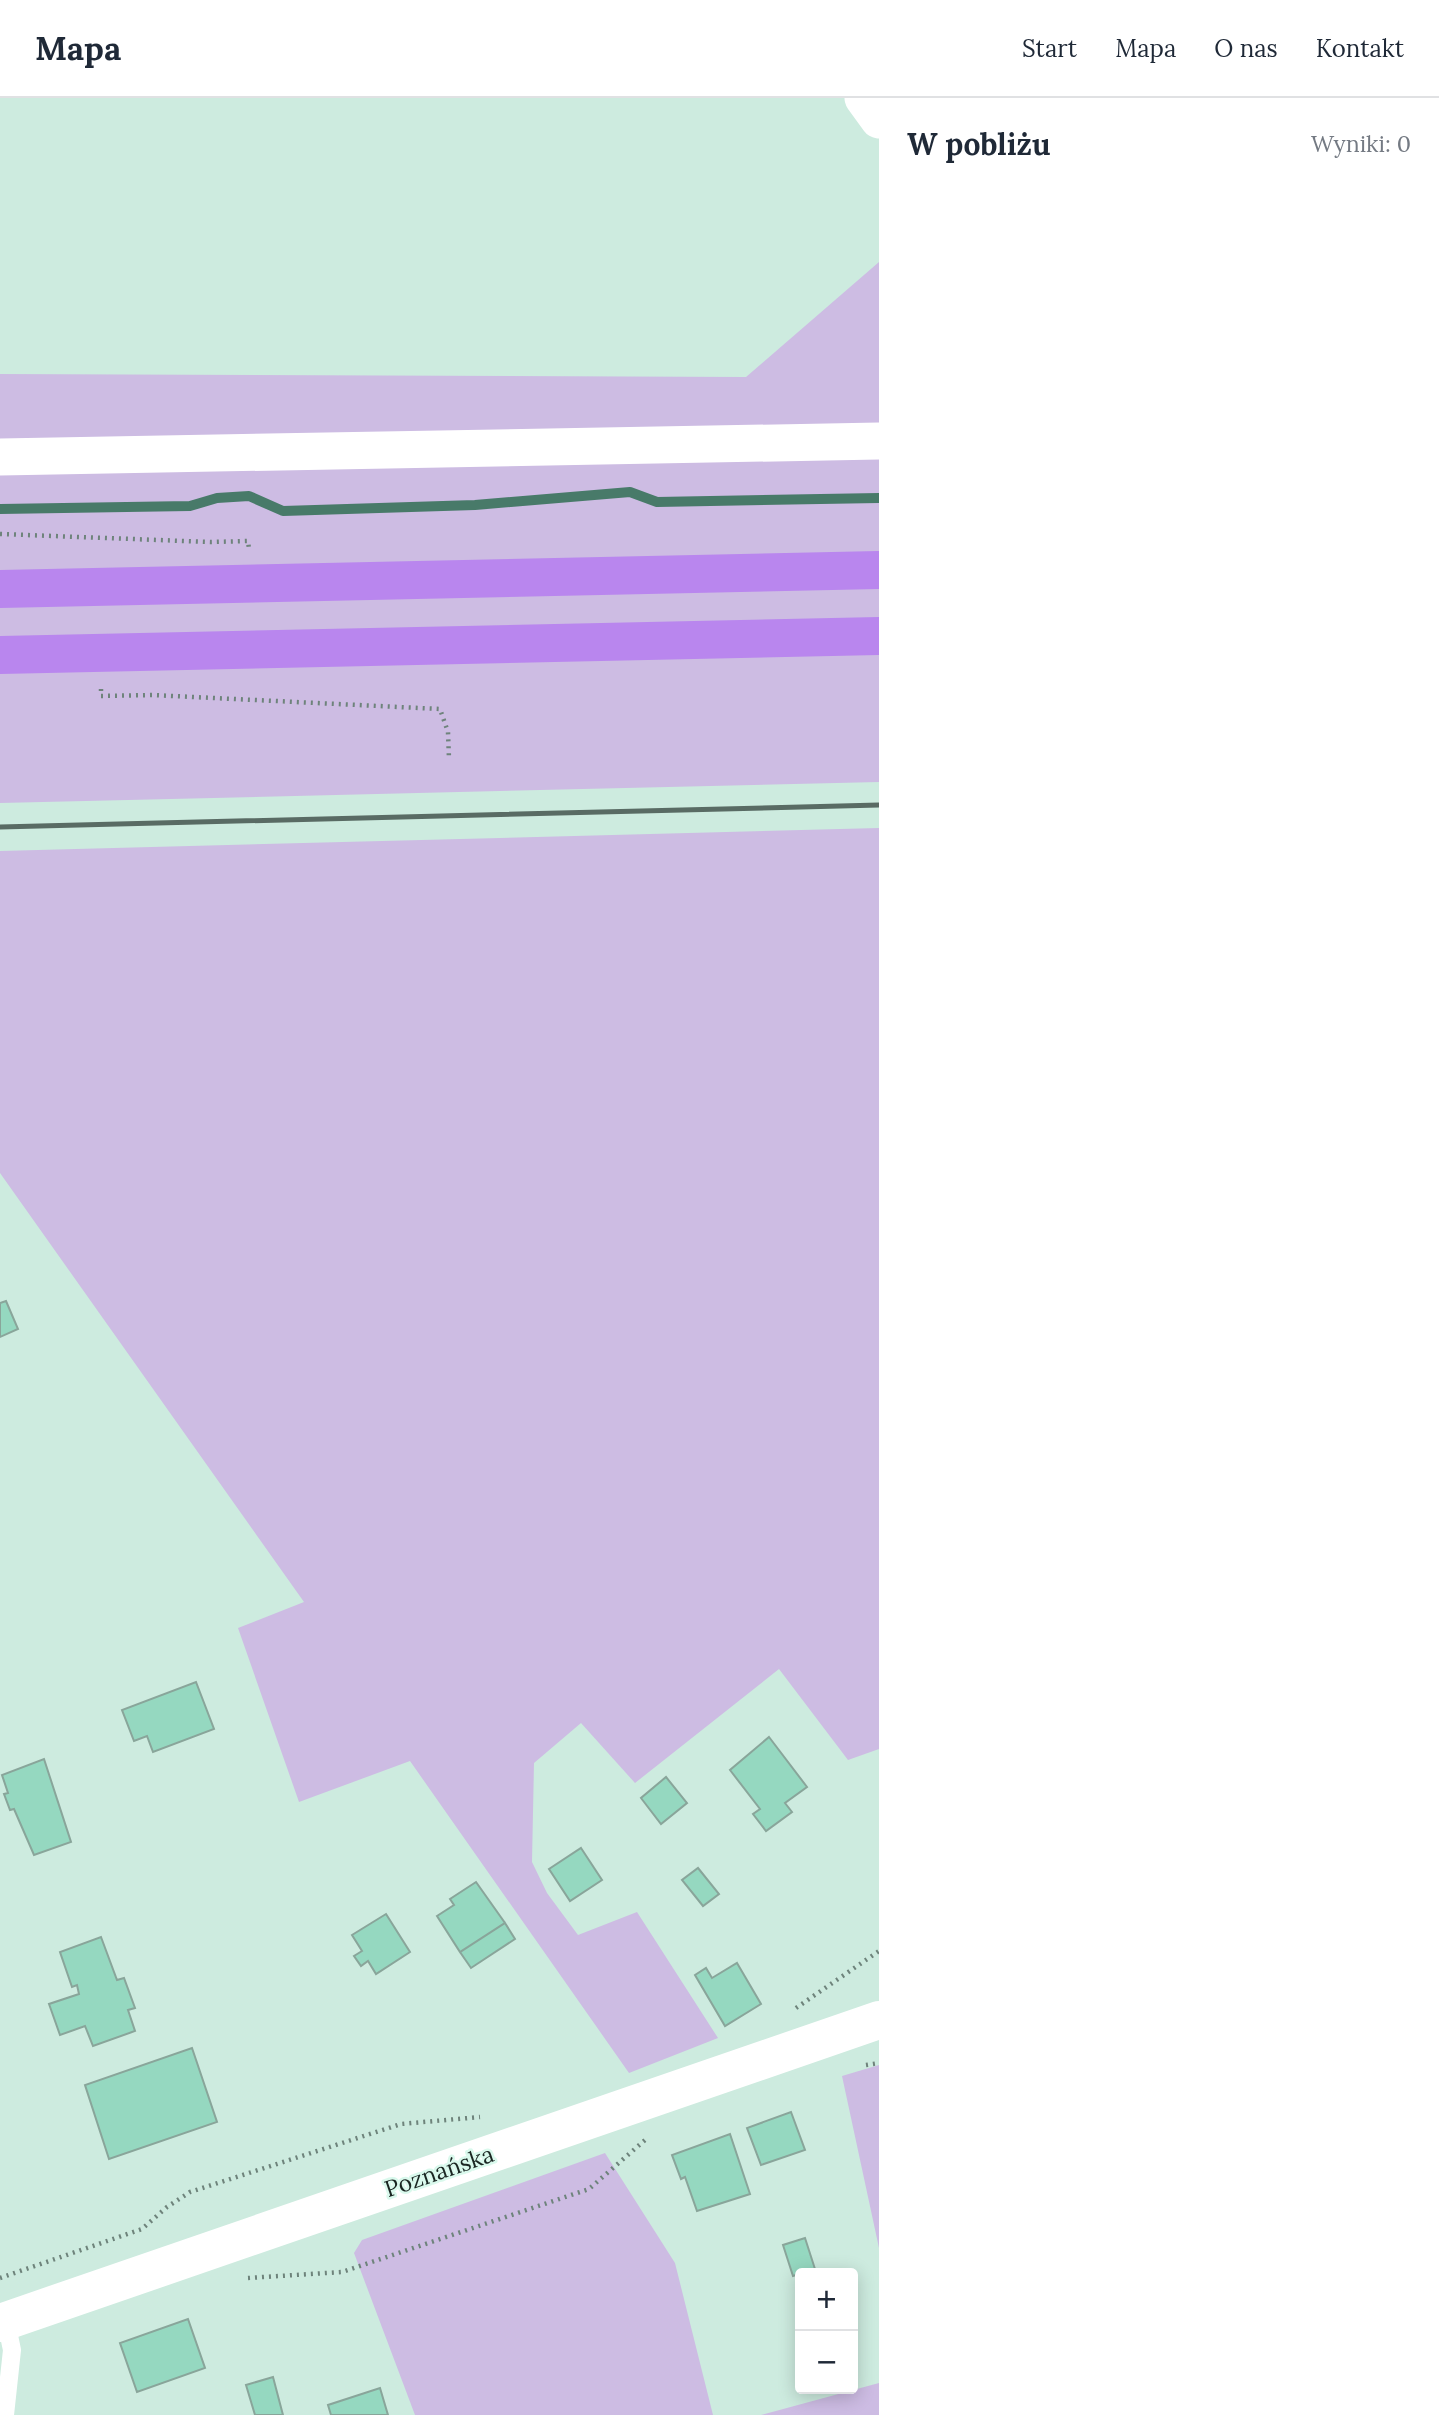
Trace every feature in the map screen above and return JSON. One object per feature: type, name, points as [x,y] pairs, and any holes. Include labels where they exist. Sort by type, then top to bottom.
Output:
[{"type":"highway","points":[[0,589],[879,570]]},
{"type":"highway","points":[[0,655],[879,636]]},
{"type":"main road","name":"Poznańska","points":[[3,2322],[879,2020]]},
{"type":"street","points":[[863,98],[879,120]]},
{"type":"street","points":[[0,457],[879,441]]},
{"type":"lane","points":[[3,2322],[12,2350],[5,2415]]},
{"type":"path","points":[[0,534],[248,541],[249,550]]},
{"type":"path","points":[[101,689],[101,696],[152,695],[440,709],[448,732],[449,759]]},
{"type":"path","points":[[785,2016],[879,1951]]},
{"type":"path","points":[[861,2065],[879,2063]]},
{"type":"path","points":[[0,2278],[142,2229],[167,2207],[190,2192],[401,2124],[481,2116]]},
{"type":"path","points":[[244,2278],[342,2272],[589,2189],[653,2133]]},
{"type":"shaded area","points":[[879,262],[879,782],[0,803],[0,374],[746,377]]},
{"type":"shaded area","points":[[879,828],[879,1749],[848,1760],[779,1669],[635,1783],[581,1723],[534,1763],[532,1862],[547,1893],[578,1935],[637,1912],[718,2038],[629,2073],[410,1761],[299,1802],[238,1628],[304,1602],[0,1173],[0,851]]},
{"type":"shaded area","points":[[879,2065],[879,2248],[842,2076]]},
{"type":"shaded area","points":[[605,2153],[675,2263],[713,2415],[415,2415],[354,2253],[362,2240]]},
{"type":"shaded area","points":[[879,2383],[879,2415],[761,2415],[838,2394],[858,2394],[858,2389]]},
{"type":"building","points":[[6,1301],[18,1329],[0,1337],[0,1303]]},
{"type":"building","points":[[196,1682],[214,1729],[153,1752],[147,1736],[134,1741],[122,1710]]},
{"type":"building","points":[[769,1737],[807,1787],[785,1803],[792,1812],[766,1831],[753,1814],[760,1809],[730,1770]]},
{"type":"building","points":[[44,1759],[71,1842],[34,1855],[14,1809],[10,1810],[4,1794],[8,1793],[2,1775]]},
{"type":"building","points":[[666,1777],[687,1803],[661,1824],[641,1798]]},
{"type":"building","points":[[581,1848],[602,1880],[570,1901],[549,1869]]},
{"type":"building","points":[[698,1868],[719,1894],[703,1906],[682,1880]]},
{"type":"building","points":[[476,1882],[505,1923],[460,1952],[437,1916],[454,1905],[450,1899]]},
{"type":"building","points":[[386,1914],[410,1952],[376,1974],[368,1961],[361,1966],[354,1956],[362,1951],[352,1935]]},
{"type":"building","points":[[505,1923],[515,1939],[471,1968],[460,1952]]},
{"type":"building","points":[[101,1937],[117,1980],[124,1978],[135,2008],[128,2010],[135,2031],[93,2046],[85,2026],[60,2035],[49,2004],[79,1994],[77,1985],[72,1987],[60,1952]]},
{"type":"building","points":[[737,1963],[761,2004],[725,2026],[695,1975],[706,1968],[712,1978]]},
{"type":"building","points":[[192,2048],[217,2122],[109,2159],[85,2085]]},
{"type":"building","points":[[791,2112],[805,2150],[761,2165],[747,2128]]},
{"type":"building","points":[[730,2134],[750,2194],[697,2211],[685,2177],[681,2179],[672,2155]]},
{"type":"building","points":[[805,2238],[815,2268],[795,2268],[793,2276],[783,2245]]},
{"type":"building","points":[[188,2319],[205,2368],[137,2392],[120,2343]]},
{"type":"building","points":[[273,2377],[283,2415],[255,2415],[246,2385]]},
{"type":"building","points":[[380,2388],[388,2415],[331,2415],[328,2405]]},
{"type":"waterway","points":[[0,509],[190,506],[217,498],[249,496],[283,511],[475,505],[630,492],[657,502],[879,498]]},
{"type":"railway","points":[[0,827],[879,805]]}]
